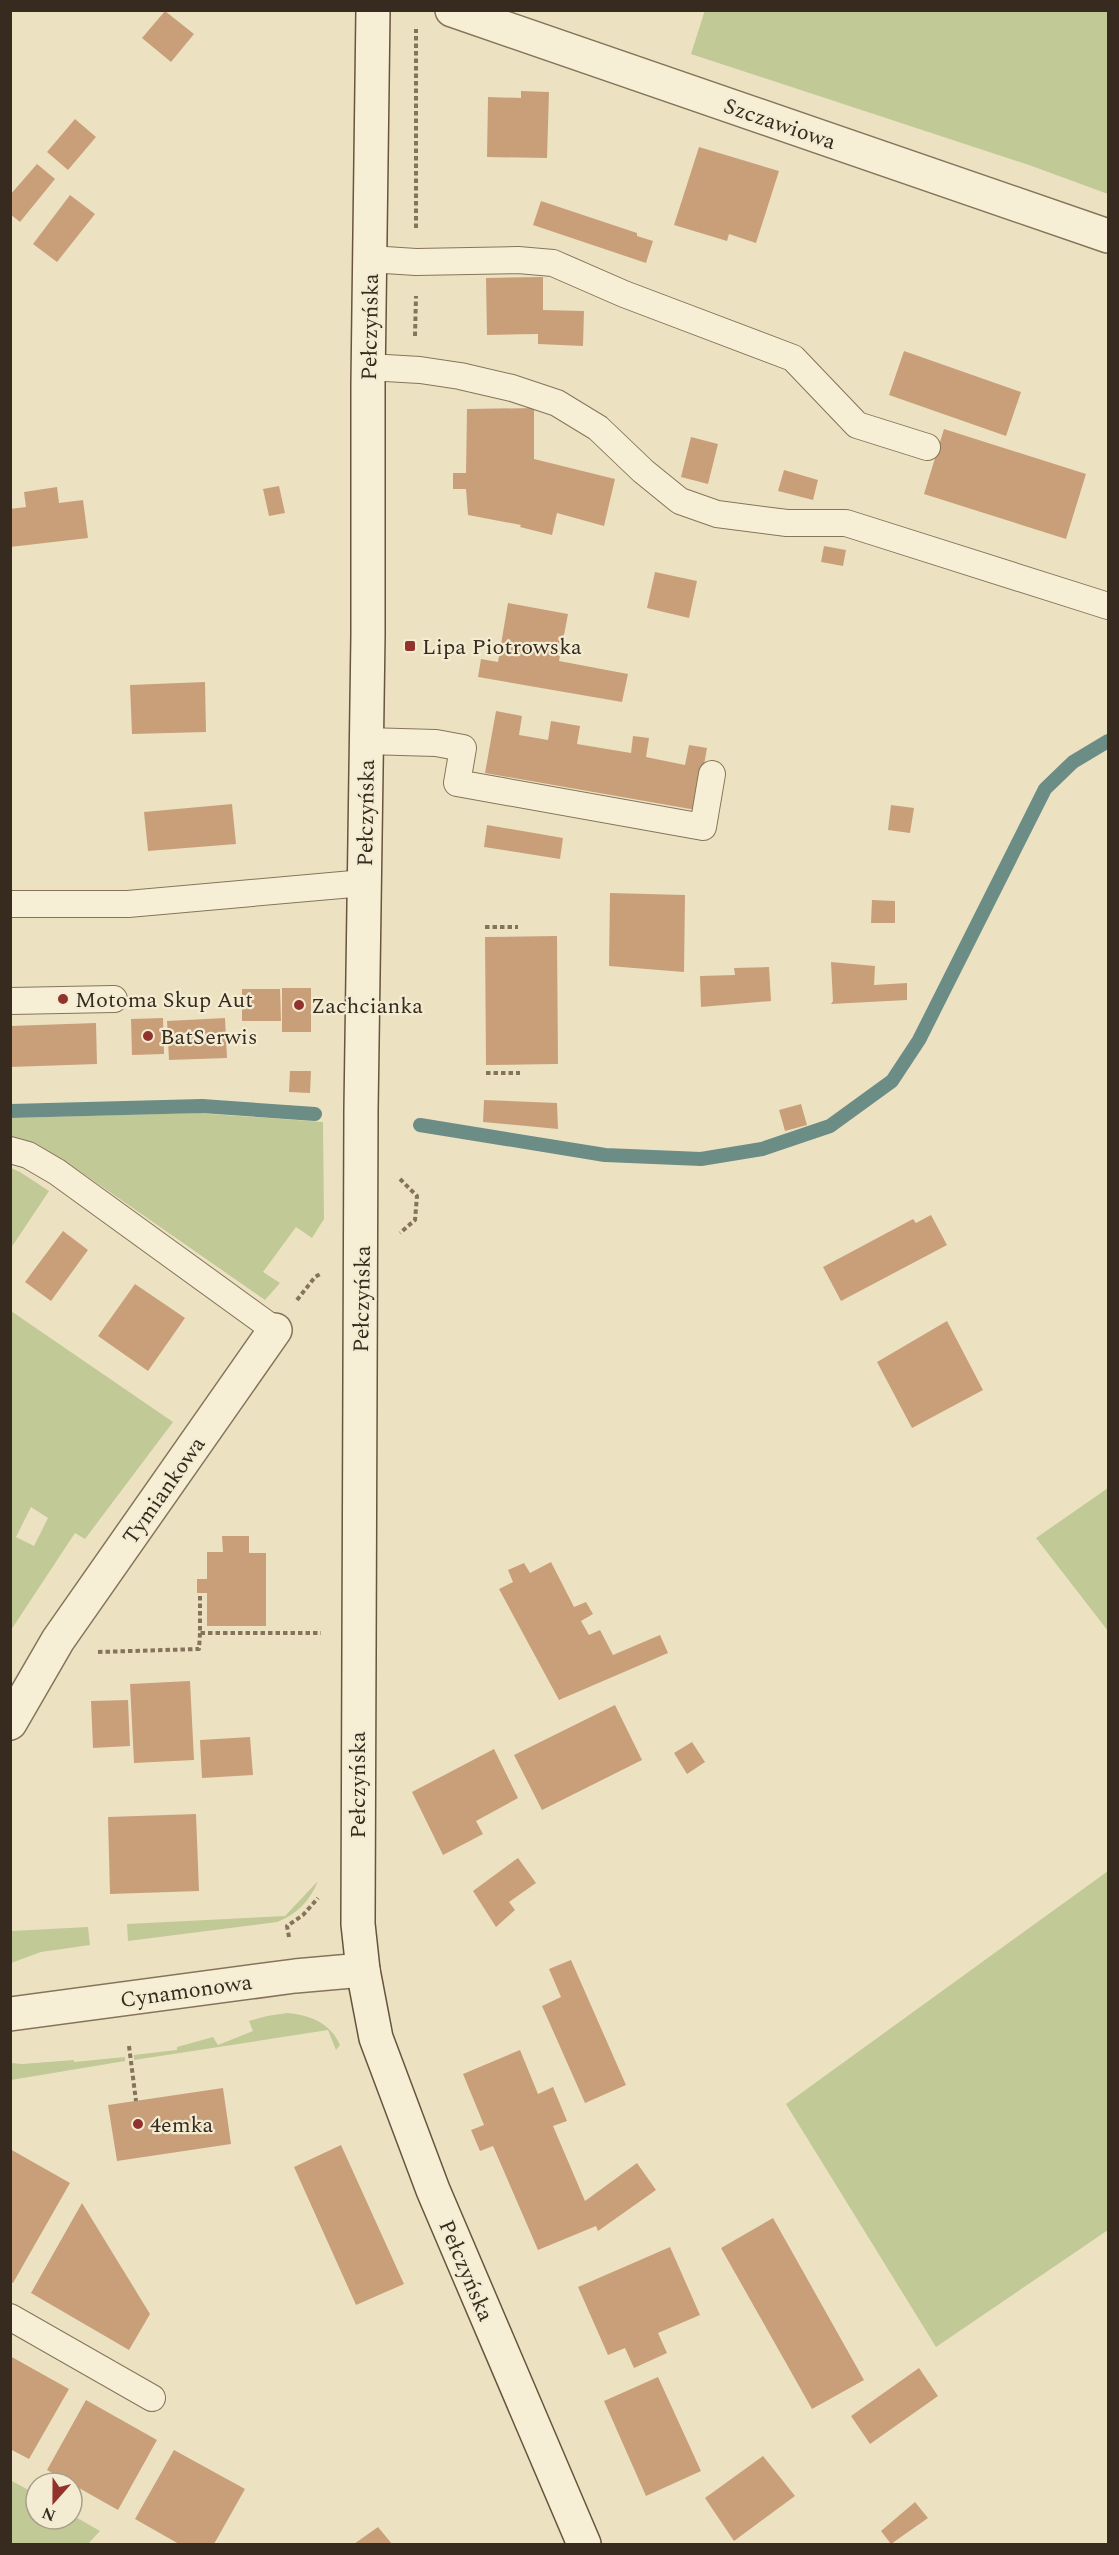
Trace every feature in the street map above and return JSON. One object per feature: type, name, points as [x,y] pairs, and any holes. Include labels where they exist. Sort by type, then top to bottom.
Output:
[{"type":"main road","name":"Pełczyńska","points":[[373,10],[368,367],[358,1924],[363,1970],[376,2038],[426,2173],[584,2544]]},
{"type":"main road","name":"Szczawiowa","points":[[452,10],[1108,236]]},
{"type":"main road","name":"Tymiankowa","points":[[10,1724],[28,1688],[66,1630],[275,1330]]},
{"type":"main road","name":"Cynamonowa","points":[[10,2014],[295,1976],[363,1970]]},
{"type":"lane","points":[[369,259],[416,262],[518,260],[553,263],[624,294],[793,358],[857,425],[927,447]]},
{"type":"lane","points":[[368,367],[460,376],[557,403],[598,428],[643,471],[680,501],[717,514],[787,523],[846,524],[1108,606]]},
{"type":"lane","points":[[366,741],[436,743],[463,748],[458,783],[703,827],[712,774]]},
{"type":"lane","points":[[10,904],[128,904],[364,884]]},
{"type":"lane","points":[[10,1001],[114,999]]},
{"type":"lane","points":[[10,1150],[28,1155],[57,1172],[275,1330]]},
{"type":"lane","points":[[10,2317],[152,2398]]},
{"type":"path","points":[[401,369],[416,334],[416,22]]},
{"type":"path","points":[[485,927],[518,927]]},
{"type":"path","points":[[486,1072],[520,1073]]},
{"type":"path","points":[[393,1172],[417,1196],[415,1220],[396,1237]]},
{"type":"path","points":[[275,1330],[315,1277],[325,1271]]},
{"type":"path","points":[[66,1630],[100,1653],[199,1650],[200,1596]]},
{"type":"path","points":[[200,1633],[323,1633]]},
{"type":"path","points":[[287,1926],[303,1915],[322,1892]]},
{"type":"path","points":[[129,2046],[136,2101]]},
{"type":"green space","points":[[705,10],[1108,11],[1108,194],[1029,165],[691,54]]},
{"type":"green space","points":[[196,1113],[323,1122],[324,1219],[312,1238],[296,1227],[263,1272],[280,1283],[265,1300],[71,1165],[11,1137],[10,1118]]},
{"type":"green space","points":[[11,1168],[49,1191],[11,1248]]},
{"type":"green space","points":[[11,1311],[173,1422],[85,1539],[75,1533],[11,1630]],"holes":[[[31,1507],[48,1518],[34,1546],[16,1537]]]},
{"type":"green space","points":[[1108,1488],[1108,1631],[1036,1538]]},
{"type":"green space","points":[[1108,1871],[1108,2230],[936,2347],[786,2104]]},
{"type":"green space","points":[[318,1881],[302,1906],[277,1922],[128,1941],[127,1924],[285,1916]]},
{"type":"green space","points":[[88,1927],[90,1945],[41,1952],[11,1963],[11,1931]]},
{"type":"green space","points":[[287,2013],[312,2018],[319,2022],[331,2031],[340,2045],[336,2050],[328,2030],[134,2060],[134,2055],[177,2050],[177,2047],[213,2037],[218,2045],[253,2031],[249,2021]]},
{"type":"green space","points":[[125,2057],[125,2061],[11,2080],[11,2063],[74,2060],[74,2062]]},
{"type":"green space","points":[[10,2480],[24,2488],[24,2531],[84,2531],[84,2522],[100,2531],[88,2544],[11,2544]]},
{"type":"building","points":[[165,11],[194,34],[171,62],[142,38]]},
{"type":"building","points":[[521,91],[549,92],[547,158],[487,157],[488,97],[521,98]]},
{"type":"building","points":[[75,119],[96,137],[68,170],[47,152]]},
{"type":"building","points":[[699,147],[779,171],[756,243],[729,234],[727,241],[674,225]]},
{"type":"building","points":[[37,164],[55,179],[20,222],[10,214],[10,195]]},
{"type":"building","points":[[70,195],[95,214],[57,262],[33,244]]},
{"type":"building","points":[[541,201],[637,233],[637,236],[653,241],[646,263],[533,225]]},
{"type":"building","points":[[543,277],[543,310],[584,311],[583,346],[538,344],[538,334],[487,335],[486,278]]},
{"type":"building","points":[[904,351],[1021,392],[1006,436],[889,395]]},
{"type":"building","points":[[534,408],[534,459],[615,479],[604,526],[557,513],[552,535],[520,527],[521,525],[468,515],[466,489],[453,489],[453,473],[466,473],[467,409]]},
{"type":"building","points":[[944,429],[1086,474],[1066,539],[924,494]]},
{"type":"building","points":[[691,437],[718,444],[708,484],[681,477]]},
{"type":"building","points":[[784,470],[818,480],[813,500],[778,491]]},
{"type":"building","points":[[279,486],[285,513],[269,516],[263,489]]},
{"type":"building","points":[[57,487],[59,503],[83,500],[88,538],[10,547],[10,509],[26,507],[24,492]]},
{"type":"building","points":[[824,546],[846,550],[843,566],[821,562]]},
{"type":"building","points":[[655,572],[697,581],[689,618],[647,608]]},
{"type":"building","points":[[508,603],[568,614],[559,661],[628,674],[622,702],[478,677],[481,659],[498,662]]},
{"type":"building","points":[[205,682],[206,732],[132,734],[130,685]]},
{"type":"building","points":[[496,711],[522,716],[519,735],[548,740],[551,721],[580,726],[577,744],[631,753],[633,736],[649,738],[646,757],[685,765],[689,745],[707,748],[696,810],[485,773]]},
{"type":"building","points":[[232,804],[236,844],[148,851],[144,812]]},
{"type":"building","points":[[891,805],[914,808],[910,833],[888,830]]},
{"type":"building","points":[[487,825],[563,838],[560,859],[484,847]]},
{"type":"building","points":[[610,893],[685,895],[684,972],[609,966]]},
{"type":"building","points":[[872,900],[895,901],[895,923],[871,923]]},
{"type":"building","points":[[557,936],[558,1064],[486,1065],[485,937]]},
{"type":"building","points":[[831,962],[875,966],[874,985],[907,983],[907,1000],[831,1004],[833,1001]]},
{"type":"building","points":[[769,967],[771,1001],[701,1007],[700,976],[735,975],[734,968]]},
{"type":"building","points":[[282,988],[311,988],[311,1032],[282,1032]]},
{"type":"building","points":[[242,989],[280,989],[281,1021],[242,1021]]},
{"type":"building","name":"BatSerwis","points":[[163,1018],[164,1054],[132,1055],[131,1019]]},
{"type":"building","points":[[225,1018],[227,1058],[169,1060],[167,1021]]},
{"type":"building","points":[[96,1023],[97,1064],[10,1067],[10,1026]]},
{"type":"building","points":[[290,1071],[311,1071],[310,1093],[289,1092]]},
{"type":"building","points":[[484,1100],[557,1103],[558,1129],[483,1122]]},
{"type":"building","points":[[801,1104],[807,1125],[785,1131],[779,1110]]},
{"type":"building","points":[[931,1215],[947,1245],[841,1301],[823,1267],[913,1219],[916,1223]]},
{"type":"building","points":[[63,1231],[88,1250],[51,1301],[25,1282]]},
{"type":"building","points":[[135,1284],[185,1318],[148,1371],[98,1336]]},
{"type":"building","points":[[947,1321],[983,1390],[912,1428],[877,1362]]},
{"type":"building","points":[[222,1536],[249,1536],[249,1553],[266,1553],[266,1626],[207,1626],[207,1593],[197,1593],[197,1579],[207,1579],[207,1552],[223,1552]]},
{"type":"building","points":[[551,1562],[574,1607],[586,1602],[593,1614],[581,1621],[589,1635],[600,1630],[613,1655],[660,1635],[668,1653],[559,1700],[499,1589],[513,1582],[508,1570],[524,1563],[530,1573]]},
{"type":"building","points":[[190,1681],[194,1760],[134,1763],[130,1684]]},
{"type":"building","points":[[128,1700],[130,1746],[93,1748],[91,1701]]},
{"type":"building","points":[[615,1705],[642,1760],[542,1810],[514,1755]]},
{"type":"building","points":[[250,1737],[253,1775],[202,1778],[200,1740]]},
{"type":"building","points":[[692,1742],[705,1762],[687,1774],[674,1753]]},
{"type":"building","points":[[494,1749],[518,1798],[476,1821],[483,1834],[443,1855],[412,1792]]},
{"type":"building","points":[[196,1814],[199,1891],[110,1894],[108,1817]]},
{"type":"building","points":[[518,1858],[536,1883],[509,1902],[515,1910],[496,1927],[473,1891]]},
{"type":"building","points":[[571,1960],[626,2085],[585,2103],[542,2006],[561,1997],[549,1969]]},
{"type":"building","points":[[520,2050],[538,2094],[553,2087],[567,2121],[553,2126],[585,2201],[637,2163],[656,2190],[598,2231],[596,2226],[538,2250],[493,2146],[480,2151],[471,2130],[484,2125],[463,2074]]},
{"type":"building","points":[[223,2088],[231,2144],[117,2161],[108,2105]]},
{"type":"building","points":[[341,2145],[404,2284],[356,2305],[294,2167]]},
{"type":"building","points":[[10,2149],[70,2183],[13,2283],[10,2282]]},
{"type":"building","points":[[82,2203],[150,2314],[129,2350],[31,2293]]},
{"type":"building","points":[[773,2218],[864,2380],[812,2409],[721,2248]]},
{"type":"building","points":[[670,2247],[700,2315],[658,2333],[667,2353],[634,2368],[625,2348],[608,2355],[578,2287]]},
{"type":"building","points":[[10,2356],[69,2389],[29,2459],[10,2449]]},
{"type":"building","points":[[919,2368],[938,2396],[870,2444],[851,2416]]},
{"type":"building","points":[[658,2377],[701,2471],[646,2496],[604,2401]]},
{"type":"building","points":[[86,2400],[157,2440],[118,2510],[84,2491],[84,2471],[47,2470]]},
{"type":"building","points":[[174,2450],[245,2489],[214,2544],[179,2544],[135,2519]]},
{"type":"building","points":[[763,2456],[795,2496],[734,2541],[705,2498]]},
{"type":"building","points":[[915,2502],[928,2518],[891,2544],[881,2531]]},
{"type":"building","points":[[378,2527],[392,2544],[354,2544]]},
{"type":"waterway","points":[[420,1125],[605,1155],[701,1159],[762,1149],[830,1126],[892,1081],[919,1040],[1045,789],[1073,762],[1108,741]]},
{"type":"waterway","points":[[10,1111],[202,1106],[315,1114]]},
{"type":"place","name":"Lipa Piotrowska","points":[[410,646]]},
{"type":"place","name":"Motoma Skup Aut","points":[[63,999]]},
{"type":"place","name":"Zachcianka","points":[[299,1005]]},
{"type":"place","name":"BatSerwis","points":[[148,1036]]},
{"type":"place","name":"4emka","points":[[138,2124]]}]
